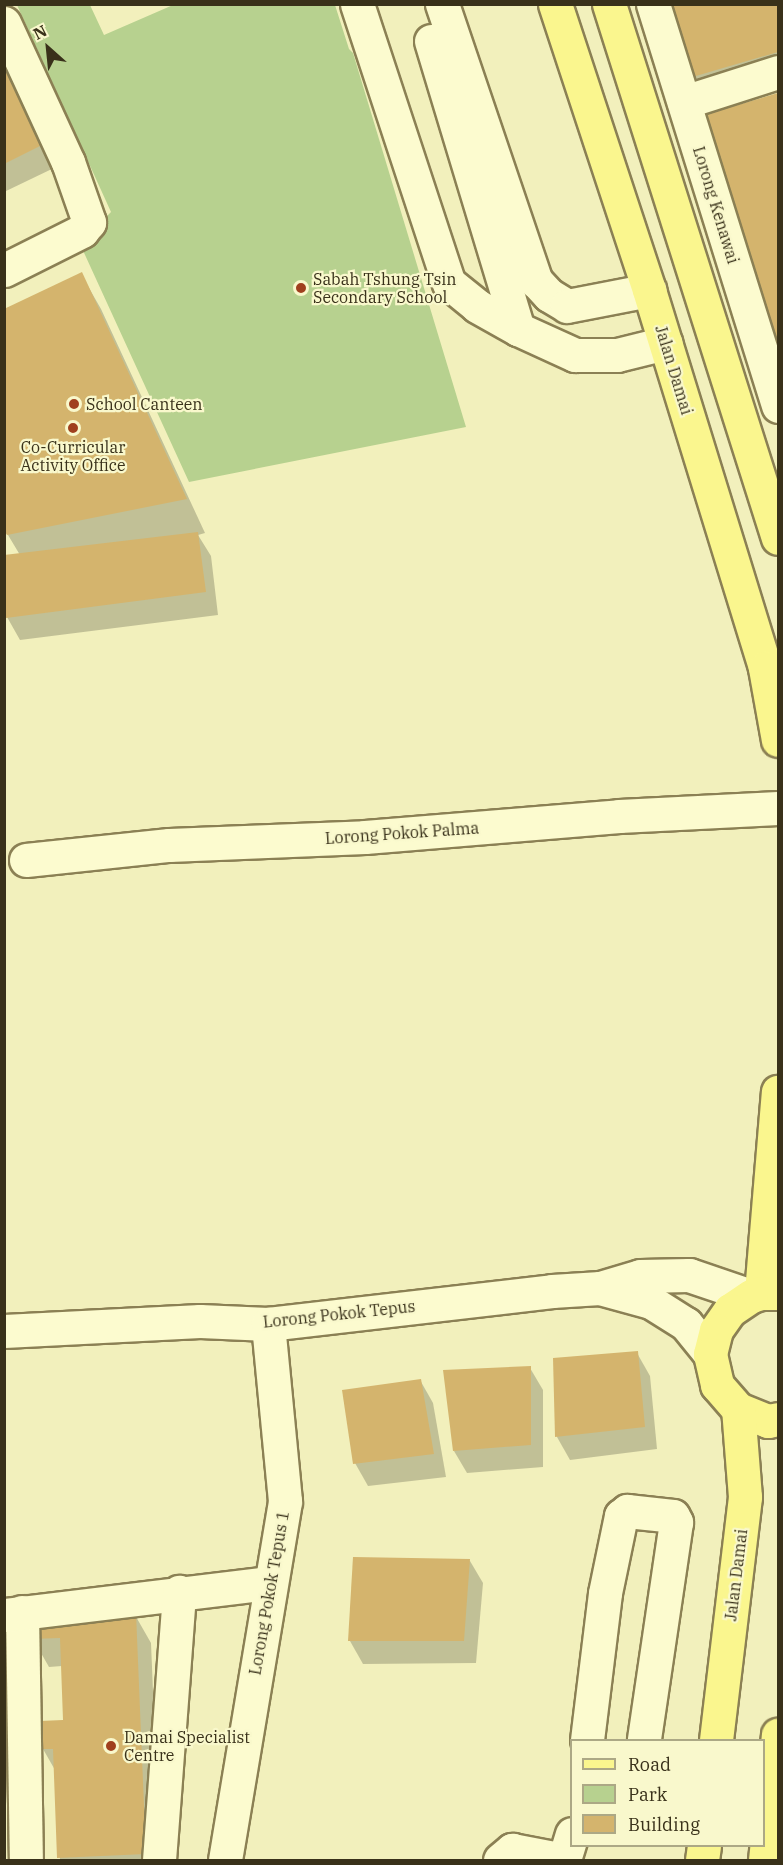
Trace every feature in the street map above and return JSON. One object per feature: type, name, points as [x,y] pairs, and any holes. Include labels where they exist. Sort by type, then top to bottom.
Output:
[{"type":"main road","name":"Jalan Damai","points":[[555,4],[666,343],[765,668],[778,740]]},
{"type":"main road","points":[[609,4],[778,538]]},
{"type":"main road","points":[[778,1092],[763,1294],[730,1310],[716,1330],[710,1353],[717,1385],[738,1409],[768,1421],[778,1419]]},
{"type":"main road","name":"Jalan Damai","points":[[716,1739],[745,1497],[738,1409]]},
{"type":"main road","points":[[765,1860],[778,1735]]},
{"type":"street","points":[[357,4],[449,283],[477,306],[518,329],[575,355],[617,355],[666,343]]},
{"type":"street","points":[[421,4],[518,329]]},
{"type":"street","points":[[442,4],[536,281],[549,295],[567,306],[649,290]]},
{"type":"street","name":"Lorong Kenawai","points":[[653,4],[778,406]]},
{"type":"street","points":[[4,23],[68,162],[89,222],[82,231],[4,270]]},
{"type":"street","points":[[684,102],[778,72]]},
{"type":"street","name":"Lorong Pokok Palma","points":[[26,860],[169,845],[364,837],[619,816],[778,808]]},
{"type":"street","name":"Lorong Pokok Tepus","points":[[4,1331],[200,1321],[268,1324],[552,1291],[600,1288],[640,1276],[689,1275],[763,1294]]},
{"type":"street","name":"Lorong Pokok Tepus","points":[[600,1288],[651,1302],[686,1324],[710,1353]]},
{"type":"street","name":"Lorong Pokok Tepus 1","points":[[225,1860],[285,1501],[268,1324]]},
{"type":"street","points":[[587,1739],[605,1593],[621,1516],[627,1511],[672,1516],[676,1522],[644,1739]]},
{"type":"street","points":[[26,1860],[13,1613],[270,1583]]},
{"type":"street","points":[[159,1860],[179,1592]]},
{"type":"street","points":[[500,1860],[512,1850],[564,1860],[570,1840]]},
{"type":"green space","points":[[17,5],[90,5],[104,35],[173,5],[335,5],[349,49],[353,53],[466,427],[189,482],[80,244],[111,212]]},
{"type":"building","points":[[667,4],[778,4],[778,52],[689,78]]},
{"type":"building","points":[[4,62],[44,144],[4,164]]},
{"type":"building","points":[[778,93],[778,357],[707,114]]},
{"type":"building","name":"School Canteen","points":[[82,272],[187,499],[7,535],[4,530],[4,309]]},
{"type":"building","points":[[198,532],[206,592],[6,618],[4,555]]},
{"type":"building","points":[[638,1351],[645,1427],[555,1437],[553,1358]]},
{"type":"building","points":[[531,1366],[531,1445],[453,1451],[443,1370]]},
{"type":"building","points":[[421,1379],[434,1454],[353,1464],[342,1390]]},
{"type":"building","points":[[353,1557],[470,1559],[464,1641],[348,1641]]},
{"type":"building","points":[[136,1613],[146,1854],[57,1858],[53,1749],[42,1749],[40,1721],[63,1720],[60,1638],[31,1639],[30,1618]]},
{"type":"place","name":"Sabah Tshung Tsin Secondary School","points":[[301,288]]},
{"type":"place","name":"School Canteen","points":[[74,404]]},
{"type":"place","name":"Co-Curricular Activity Office","points":[[73,428]]},
{"type":"place","name":"Damai Specialist Centre","points":[[111,1746]]}]
